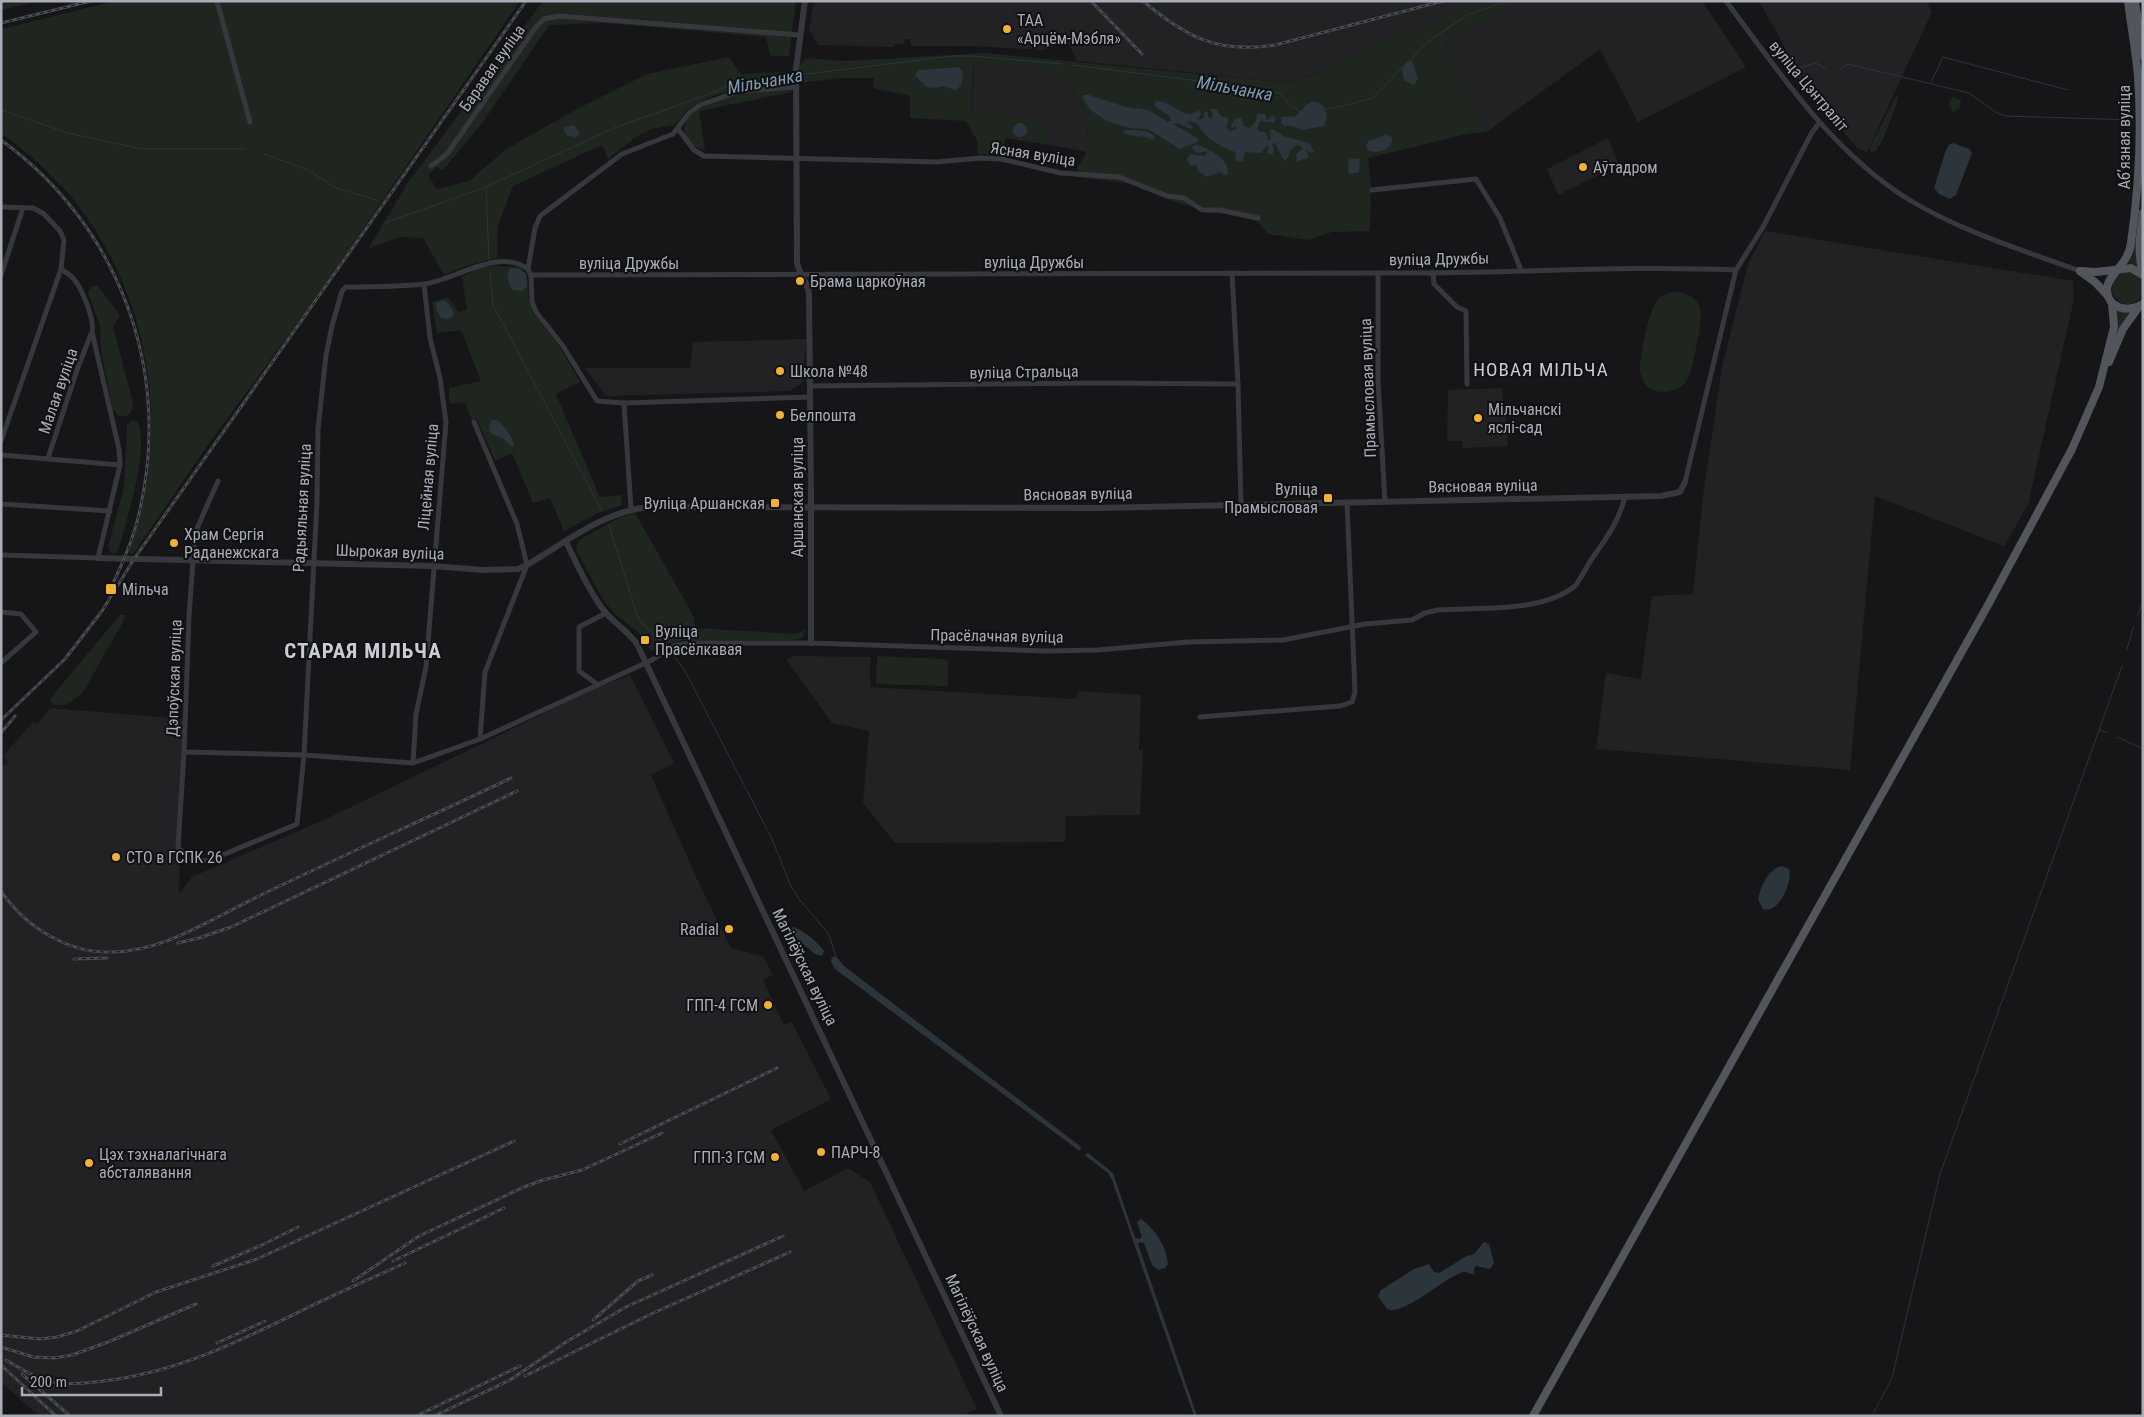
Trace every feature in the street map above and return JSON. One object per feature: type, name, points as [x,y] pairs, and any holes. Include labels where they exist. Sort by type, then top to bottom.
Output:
[{"type":"main road","name":"Абʼязная вуліца","points":[[2102,374],[2114,327],[2107,287],[2110,277],[2119,270],[2131,248],[2140,169],[2138,75],[2128,1]]},
{"type":"main road","points":[[2135,1],[2143,56]]},
{"type":"main road","points":[[2143,213],[2138,258],[2143,274]]},
{"type":"main road","points":[[2080,270],[2096,272],[2131,268],[2143,274]]},
{"type":"main road","points":[[2080,270],[2095,282],[2120,309],[2130,310],[2142,305]]},
{"type":"main road","points":[[1534,1416],[1988,604],[2072,450],[2099,387],[2102,374],[2123,329],[2142,305]]},
{"type":"street","points":[[217,1],[250,122]]},
{"type":"street","name":"Аршанская вуліца","points":[[805,1],[796,69],[796,157],[797,262],[798,269],[808,289],[811,643]]},
{"type":"street","name":"вуліца Цэнтраліт","points":[[1726,1],[1819,123],[1889,186],[1932,212],[1963,226],[2080,270]]},
{"type":"street","name":"Баравая вуліца","points":[[431,166],[447,154],[536,27],[544,19],[559,16],[799,35]]},
{"type":"street","points":[[796,85],[754,89],[728,94],[694,109],[678,130],[670,136],[622,154],[540,216],[534,234],[530,272],[532,302],[536,312],[563,346],[598,401],[624,403],[810,397]]},
{"type":"street","points":[[1685,482],[1736,270],[1762,227],[1811,134],[1819,123]]},
{"type":"street","name":"Ясная вуліца","points":[[678,130],[690,146],[704,156],[937,162],[981,158],[1001,159],[1062,173],[1119,177],[1167,196],[1184,198],[1202,210],[1220,210],[1258,218]]},
{"type":"street","points":[[1372,190],[1476,179],[1500,218],[1521,270]]},
{"type":"street","points":[[1,207],[33,208],[44,214],[60,231],[64,240],[61,268],[1,441]]},
{"type":"street","points":[[1,275],[23,208]]},
{"type":"street","name":"Радыяльная вуліца","points":[[208,861],[297,824],[304,755],[312,563],[317,500],[318,429],[326,355],[342,291],[346,287],[386,287],[424,284],[493,263],[521,265],[530,272]]},
{"type":"street","points":[[1,555],[98,558],[120,464],[119,449],[92,332],[94,326],[74,279],[61,268]]},
{"type":"street","name":"вуліца Дружбы","points":[[530,272],[802,276],[1736,270]]},
{"type":"street","points":[[1433,272],[1434,284],[1457,307],[1466,312],[1467,384]]},
{"type":"street","points":[[1232,273],[1238,384],[1241,505]]},
{"type":"street","name":"Прамысловая вуліца","points":[[1378,273],[1378,380],[1385,502]]},
{"type":"street","name":"Ліцейная вуліца","points":[[413,764],[416,714],[426,667],[446,422],[440,378],[430,338],[424,284]]},
{"type":"street","name":"Малая вуліца","points":[[48,458],[77,370],[92,332]]},
{"type":"street","name":"вуліца Стральца","points":[[810,386],[1099,383],[1238,384]]},
{"type":"street","points":[[624,403],[631,509]]},
{"type":"street","points":[[474,422],[517,524],[527,565],[486,672],[480,738]]},
{"type":"street","points":[[1,455],[120,464]]},
{"type":"street","name":"Дэпоўская вуліца","points":[[208,861],[192,859],[178,848],[184,752],[188,616],[195,533],[218,481]]},
{"type":"street","name":"Вясновая вуліца","points":[[527,565],[615,514],[631,509],[650,507],[1097,508],[1624,497],[1661,496],[1680,492],[1685,482]]},
{"type":"street","name":"Прасёлачная вуліца","points":[[413,764],[480,738],[646,662],[665,650],[683,644],[811,643],[1056,651],[1098,650],[1188,642],[1283,640],[1364,624],[1412,620],[1425,613],[1438,610],[1524,606],[1565,592],[1576,584],[1609,537],[1624,497]]},
{"type":"street","points":[[1200,717],[1340,706],[1352,702],[1354,692],[1347,502]]},
{"type":"street","points":[[1,504],[110,510]]},
{"type":"street","name":"Магілёўская вуліца","points":[[566,542],[585,580],[606,613],[630,635],[646,662],[1000,1416]]},
{"type":"street","name":"Шырокая вуліца","points":[[98,558],[433,566],[502,571],[518,569],[527,565]]},
{"type":"street","points":[[1,612],[21,614],[36,632],[1,663]]},
{"type":"street","points":[[597,684],[580,671],[579,627],[606,613]]},
{"type":"street","points":[[184,752],[304,755],[413,764]]},
{"type":"shaded area","points":[[1,1],[38,1],[1,10]]},
{"type":"shaded area","points":[[116,1],[520,1],[312,303],[205,449],[133,554],[128,553],[142,508],[149,462],[151,415],[147,369],[137,324],[122,281],[101,239],[74,200],[40,164],[1,133],[1,29]]},
{"type":"shaded area","points":[[543,1],[796,1],[789,56],[770,56],[766,37],[605,23],[549,25],[483,122],[443,170],[437,167],[428,175],[437,189],[469,181],[505,150],[575,110],[647,74],[729,57],[741,74],[787,72],[787,83],[737,89],[713,96],[688,110],[674,125],[651,129],[636,137],[608,159],[602,145],[513,186],[498,225],[497,258],[472,264],[444,275],[423,238],[400,237],[368,249],[407,184]]},
{"type":"shaded area","points":[[814,1],[1486,1],[1291,83],[1077,61],[1067,40],[1045,50],[972,46],[911,46],[910,39],[904,39],[904,44],[894,44],[894,47],[818,45],[809,30]]},
{"type":"shaded area","points":[[1486,1],[1516,1],[1444,43],[1487,132],[1467,134],[1368,158],[1371,185],[1370,231],[1332,232],[1308,240],[1268,234],[1257,221],[1180,204],[1128,183],[1077,177],[1077,168],[1087,152],[1088,117],[1071,87],[1043,67],[974,65],[973,67],[971,111],[1050,120],[1050,145],[1005,138],[1005,155],[978,154],[977,140],[966,121],[910,118],[910,96],[873,88],[874,78],[841,78],[799,83],[800,65],[808,58],[844,61],[985,53],[1291,83],[1321,71],[1391,36]]},
{"type":"shaded area","points":[[1515,1],[1702,1],[1746,67],[1638,122],[1600,49],[1487,132],[1444,43]]},
{"type":"shaded area","points":[[1759,1],[1926,1],[1932,12],[1867,152],[1857,148],[1779,55],[1786,49]]},
{"type":"shaded area","points":[[1407,61],[1412,61],[1418,78],[1414,85],[1404,80],[1402,69]]},
{"type":"shaded area","points":[[974,65],[1044,67],[1071,87],[1088,117],[1087,152],[1050,145],[1050,120],[971,111]]},
{"type":"shaded area","points":[[959,67],[963,72],[962,84],[956,90],[943,86],[935,88],[926,87],[915,75],[919,70]]},
{"type":"shaded area","points":[[790,90],[792,92],[699,111],[705,150],[693,145],[686,137],[684,126],[688,119],[695,112],[713,102],[745,93]]},
{"type":"shaded area","points":[[1083,95],[1089,95],[1126,107],[1148,110],[1168,122],[1171,120],[1169,116],[1154,106],[1156,101],[1164,102],[1188,114],[1200,111],[1199,120],[1203,118],[1205,111],[1208,112],[1208,117],[1211,118],[1213,115],[1210,109],[1216,109],[1221,116],[1229,118],[1226,127],[1230,132],[1237,128],[1236,126],[1232,128],[1231,126],[1236,118],[1241,118],[1244,126],[1250,128],[1256,121],[1257,114],[1265,114],[1267,121],[1272,115],[1276,118],[1274,123],[1260,121],[1257,129],[1265,132],[1268,140],[1271,140],[1270,130],[1273,129],[1283,136],[1309,143],[1314,152],[1306,150],[1309,157],[1297,162],[1296,154],[1303,148],[1297,145],[1290,150],[1288,158],[1284,161],[1275,142],[1272,145],[1274,151],[1272,155],[1267,153],[1268,145],[1261,153],[1245,152],[1243,161],[1238,162],[1235,159],[1236,152],[1214,141],[1204,133],[1198,124],[1189,121],[1187,122],[1193,127],[1191,129],[1177,123],[1173,124],[1199,141],[1180,149],[1148,129],[1129,128],[1106,121],[1091,110],[1082,98]]},
{"type":"shaded area","points":[[1896,96],[1898,96],[1898,100],[1884,137],[1876,151],[1871,152],[1870,147]]},
{"type":"shaded area","points":[[1953,97],[1961,102],[1960,108],[1953,113],[1949,107],[1950,99]]},
{"type":"shaded area","points":[[1312,102],[1321,104],[1324,109],[1327,118],[1324,126],[1303,130],[1284,126],[1281,123],[1282,117],[1296,116],[1306,105]]},
{"type":"shaded area","points":[[1020,123],[1025,125],[1027,130],[1025,135],[1020,137],[1015,135],[1013,130],[1015,125]]},
{"type":"shaded area","points":[[574,125],[580,134],[575,137],[566,135],[563,127]]},
{"type":"shaded area","points":[[1125,130],[1146,131],[1155,138],[1152,140],[1123,133]]},
{"type":"shaded area","points":[[1386,135],[1392,137],[1388,148],[1376,152],[1368,150],[1366,146],[1368,141]]},
{"type":"shaded area","name":"Аўтадром","points":[[1608,138],[1619,165],[1558,195],[1547,169]]},
{"type":"shaded area","points":[[1953,143],[1969,149],[1972,153],[1956,195],[1950,199],[1939,194],[1934,188],[1946,150]]},
{"type":"shaded area","points":[[1196,144],[1222,159],[1228,168],[1228,174],[1224,175],[1220,172],[1207,177],[1198,171],[1197,166],[1190,165],[1187,159],[1190,154],[1204,156],[1207,153],[1206,151],[1195,152],[1192,147]]},
{"type":"shaded area","points":[[1349,158],[1360,159],[1359,172],[1351,174],[1348,172]]},
{"type":"shaded area","points":[[2142,180],[2141,210],[2135,253],[2138,266],[2127,263],[2136,238]]},
{"type":"shaded area","points":[[1765,231],[2073,281],[2074,299],[2028,505],[2004,546],[1875,496],[1850,770],[1596,749],[1606,673],[1641,679],[1652,596],[1693,594],[1703,496],[1722,367],[1748,264]]},
{"type":"shaded area","points":[[491,266],[518,267],[527,273],[529,301],[533,313],[559,346],[580,382],[556,394],[600,497],[621,495],[622,505],[598,513],[564,531],[550,498],[533,503],[512,453],[495,461],[477,419],[472,420],[464,402],[449,404],[449,388],[481,381],[461,330],[437,333],[432,302],[448,297],[458,312],[467,310],[462,277],[477,269]]},
{"type":"shaded area","points":[[511,268],[520,269],[526,274],[527,286],[523,291],[513,290],[510,285],[508,276]]},
{"type":"shaded area","points":[[2128,272],[2139,277],[2144,288],[2139,299],[2128,304],[2117,299],[2112,288],[2117,277]]},
{"type":"shaded area","points":[[97,285],[120,315],[113,327],[133,403],[131,412],[125,416],[119,416],[113,410],[101,351],[100,325],[88,293],[91,287]]},
{"type":"shaded area","points":[[1673,292],[1684,293],[1697,302],[1700,309],[1700,325],[1693,362],[1687,381],[1674,390],[1660,392],[1647,386],[1643,380],[1640,371],[1641,356],[1654,306],[1662,296]]},
{"type":"shaded area","points":[[443,300],[447,302],[454,312],[453,317],[448,319],[441,318],[436,309],[436,303]]},
{"type":"shaded area","points":[[2114,310],[2130,313],[2114,344]]},
{"type":"shaded area","points":[[807,339],[802,383],[790,391],[606,396],[585,368],[690,368],[693,342]]},
{"type":"shaded area","points":[[1502,388],[1508,446],[1463,448],[1462,441],[1447,441],[1448,390]]},
{"type":"shaded area","points":[[133,420],[138,423],[141,436],[139,468],[119,548],[116,553],[111,553],[108,547],[124,487],[127,425]]},
{"type":"shaded area","points":[[492,420],[497,420],[503,425],[514,446],[510,446],[504,439],[490,433],[489,426]]},
{"type":"shaded area","points":[[635,513],[694,617],[695,628],[796,634],[805,630],[803,637],[794,640],[684,640],[667,644],[658,651],[650,650],[639,633],[616,615],[604,601],[576,550],[581,539],[619,518]]},
{"type":"shaded area","points":[[120,615],[125,615],[124,620],[82,694],[65,705],[53,705],[50,700],[53,695]]},
{"type":"shaded area","points":[[795,656],[870,657],[870,687],[1075,699],[1077,691],[1141,695],[1139,750],[1143,750],[1140,815],[1066,816],[1065,842],[895,843],[863,803],[869,731],[832,723],[786,659]]},
{"type":"shaded area","points":[[877,656],[945,659],[948,661],[948,686],[876,684]]},
{"type":"shaded area","points":[[630,675],[674,763],[651,775],[697,879],[731,948],[763,956],[773,975],[763,980],[784,1025],[792,1022],[831,1099],[771,1130],[804,1191],[848,1168],[870,1182],[977,1409],[962,1416],[39,1416],[1,1382],[1,767],[7,763],[4,755],[33,722],[37,724],[50,708],[183,719],[179,894],[192,877],[324,820],[541,715],[579,694]]},
{"type":"shaded area","points":[[1782,866],[1789,869],[1790,874],[1784,895],[1774,907],[1763,909],[1758,899],[1763,884],[1769,874]]},
{"type":"shaded area","points":[[792,927],[805,933],[818,944],[824,951],[822,956],[815,954],[793,935]]},
{"type":"shaded area","points":[[836,956],[844,966],[1080,1146],[1081,1150],[1078,1150],[835,969],[831,961],[832,957]]},
{"type":"shaded area","points":[[1088,1153],[1113,1173],[1135,1238],[1139,1239],[1142,1237],[1137,1222],[1141,1219],[1156,1233],[1163,1245],[1168,1264],[1165,1268],[1158,1270],[1152,1265],[1144,1243],[1140,1242],[1138,1244],[1197,1416],[1194,1416],[1112,1180],[1108,1173],[1085,1155]]},
{"type":"shaded area","points":[[1484,1242],[1489,1244],[1494,1263],[1490,1269],[1476,1266],[1474,1275],[1463,1272],[1455,1275],[1413,1302],[1394,1310],[1387,1309],[1378,1296],[1381,1290],[1414,1269],[1429,1264],[1434,1272],[1439,1273],[1467,1256],[1474,1254]]},
{"type":"waterway","name":"Мільчанка","points":[[1410,60],[1429,41],[1467,15],[1507,1]]},
{"type":"waterway","name":"Мільчанка","points":[[798,75],[953,56],[1063,64]]},
{"type":"waterway","points":[[1931,82],[1943,57],[2068,90]]},
{"type":"waterway","points":[[1793,70],[1816,63],[1826,69]]},
{"type":"waterway","points":[[1839,70],[1848,64],[1969,93],[1997,113],[2006,116],[2133,120]]},
{"type":"waterway","name":"Мільчанка","points":[[1073,65],[1260,89],[1279,93],[1291,106],[1301,112]]},
{"type":"waterway","name":"Мільчанка","points":[[1324,109],[1373,98],[1403,67]]},
{"type":"waterway","name":"Мільчанка","points":[[385,223],[486,187],[614,128],[736,83],[794,76]]},
{"type":"waterway","points":[[1,110],[68,133],[142,149],[245,149]]},
{"type":"waterway","points":[[264,154],[308,170],[334,187],[376,200]]},
{"type":"waterway","points":[[486,187],[489,260]]},
{"type":"waterway","points":[[490,272],[493,305],[602,511]]},
{"type":"waterway","points":[[609,525],[637,615],[640,621],[661,641]]},
{"type":"waterway","points":[[2137,616],[2143,603]]},
{"type":"waterway","points":[[2127,649],[2134,626]]},
{"type":"waterway","points":[[672,653],[685,671],[772,839],[790,884],[799,899],[828,933],[836,956]]},
{"type":"waterway","points":[[1872,1416],[1892,1378],[1940,1174],[2122,666]]},
{"type":"waterway","points":[[2100,730],[2108,733]]},
{"type":"waterway","points":[[2117,737],[2143,749]]},
{"type":"railway","points":[[1,23],[91,1]]},
{"type":"railway","points":[[1,720],[65,659],[102,611],[134,559],[526,1]]},
{"type":"railway","points":[[1091,1],[1142,54]]},
{"type":"railway","points":[[1143,1],[1159,14],[1189,33],[1220,45],[1236,47],[1275,45],[1443,1]]},
{"type":"railway","points":[[1,140],[42,174],[77,214],[105,257],[126,304],[141,353],[148,404],[148,456],[138,518],[129,546],[114,581]]},
{"type":"railway","points":[[1,733],[15,716]]},
{"type":"railway","points":[[1,891],[11,904],[36,927],[64,943],[96,951],[113,952],[142,948],[181,935],[276,888],[511,778]]},
{"type":"railway","points":[[178,943],[231,927],[517,791]]},
{"type":"railway","points":[[74,959],[107,958]]},
{"type":"railway","points":[[620,1144],[777,1068]]},
{"type":"railway","points":[[353,1281],[419,1236],[524,1187],[582,1170],[662,1133]]},
{"type":"railway","points":[[1,1335],[40,1339],[57,1337],[77,1331],[156,1292],[257,1259],[514,1141]]},
{"type":"railway","points":[[393,1261],[504,1208]]},
{"type":"railway","points":[[213,1266],[298,1227]]},
{"type":"railway","points":[[434,1416],[510,1380],[566,1342],[626,1307],[783,1236]]},
{"type":"railway","points":[[525,1376],[651,1314],[790,1252]]},
{"type":"railway","points":[[6,1360],[37,1377],[64,1384],[103,1381],[156,1371],[232,1344],[405,1263]]},
{"type":"railway","points":[[593,1320],[638,1281],[652,1275]]},
{"type":"railway","points":[[1,1347],[33,1357],[55,1358],[72,1355],[108,1342],[196,1304]]},
{"type":"railway","points":[[217,1343],[265,1321]]},
{"type":"railway","points":[[1,1365],[56,1416]]},
{"type":"railway","points":[[416,1416],[520,1366]]},
{"type":"railway","points":[[22,1374],[70,1416]]},
{"type":"place","name":"ТАА «Арцём-Мэбля»","points":[[1007,29]]},
{"type":"place","name":"Аўтадром","points":[[1583,167]]},
{"type":"place","name":"Брама царкоўная","points":[[800,281]]},
{"type":"place","name":"Школа №48","points":[[780,371]]},
{"type":"place","name":"Белпошта","points":[[780,415]]},
{"type":"place","name":"Мільчанскі яслі-сад","points":[[1478,418]]},
{"type":"place","name":"Вуліца Прамысловая","points":[[1328,498]]},
{"type":"place","name":"Вуліца Аршанская","points":[[775,503]]},
{"type":"place","name":"Храм Сергія Раданежскага","points":[[174,543]]},
{"type":"place","name":"Мільча","points":[[111,589]]},
{"type":"place","name":"Вуліца Прасёлкавая","points":[[645,640]]},
{"type":"place","name":"СТО в ГСПК 26","points":[[116,857]]},
{"type":"place","name":"Radial","points":[[729,929]]},
{"type":"place","name":"ГПП-4 ГСМ","points":[[768,1005]]},
{"type":"place","name":"ПАРЧ-8","points":[[821,1152]]},
{"type":"place","name":"ГПП-3 ГСМ","points":[[775,1157]]},
{"type":"place","name":"Цэх тэхналагічнага абсталявання","points":[[89,1163]]},
{"type":"district","name":"НОВАЯ МІЛЬЧА","points":[[1541,369]]},
{"type":"district","name":"СТАРАЯ МІЛЬЧА","points":[[363,651]]}]
